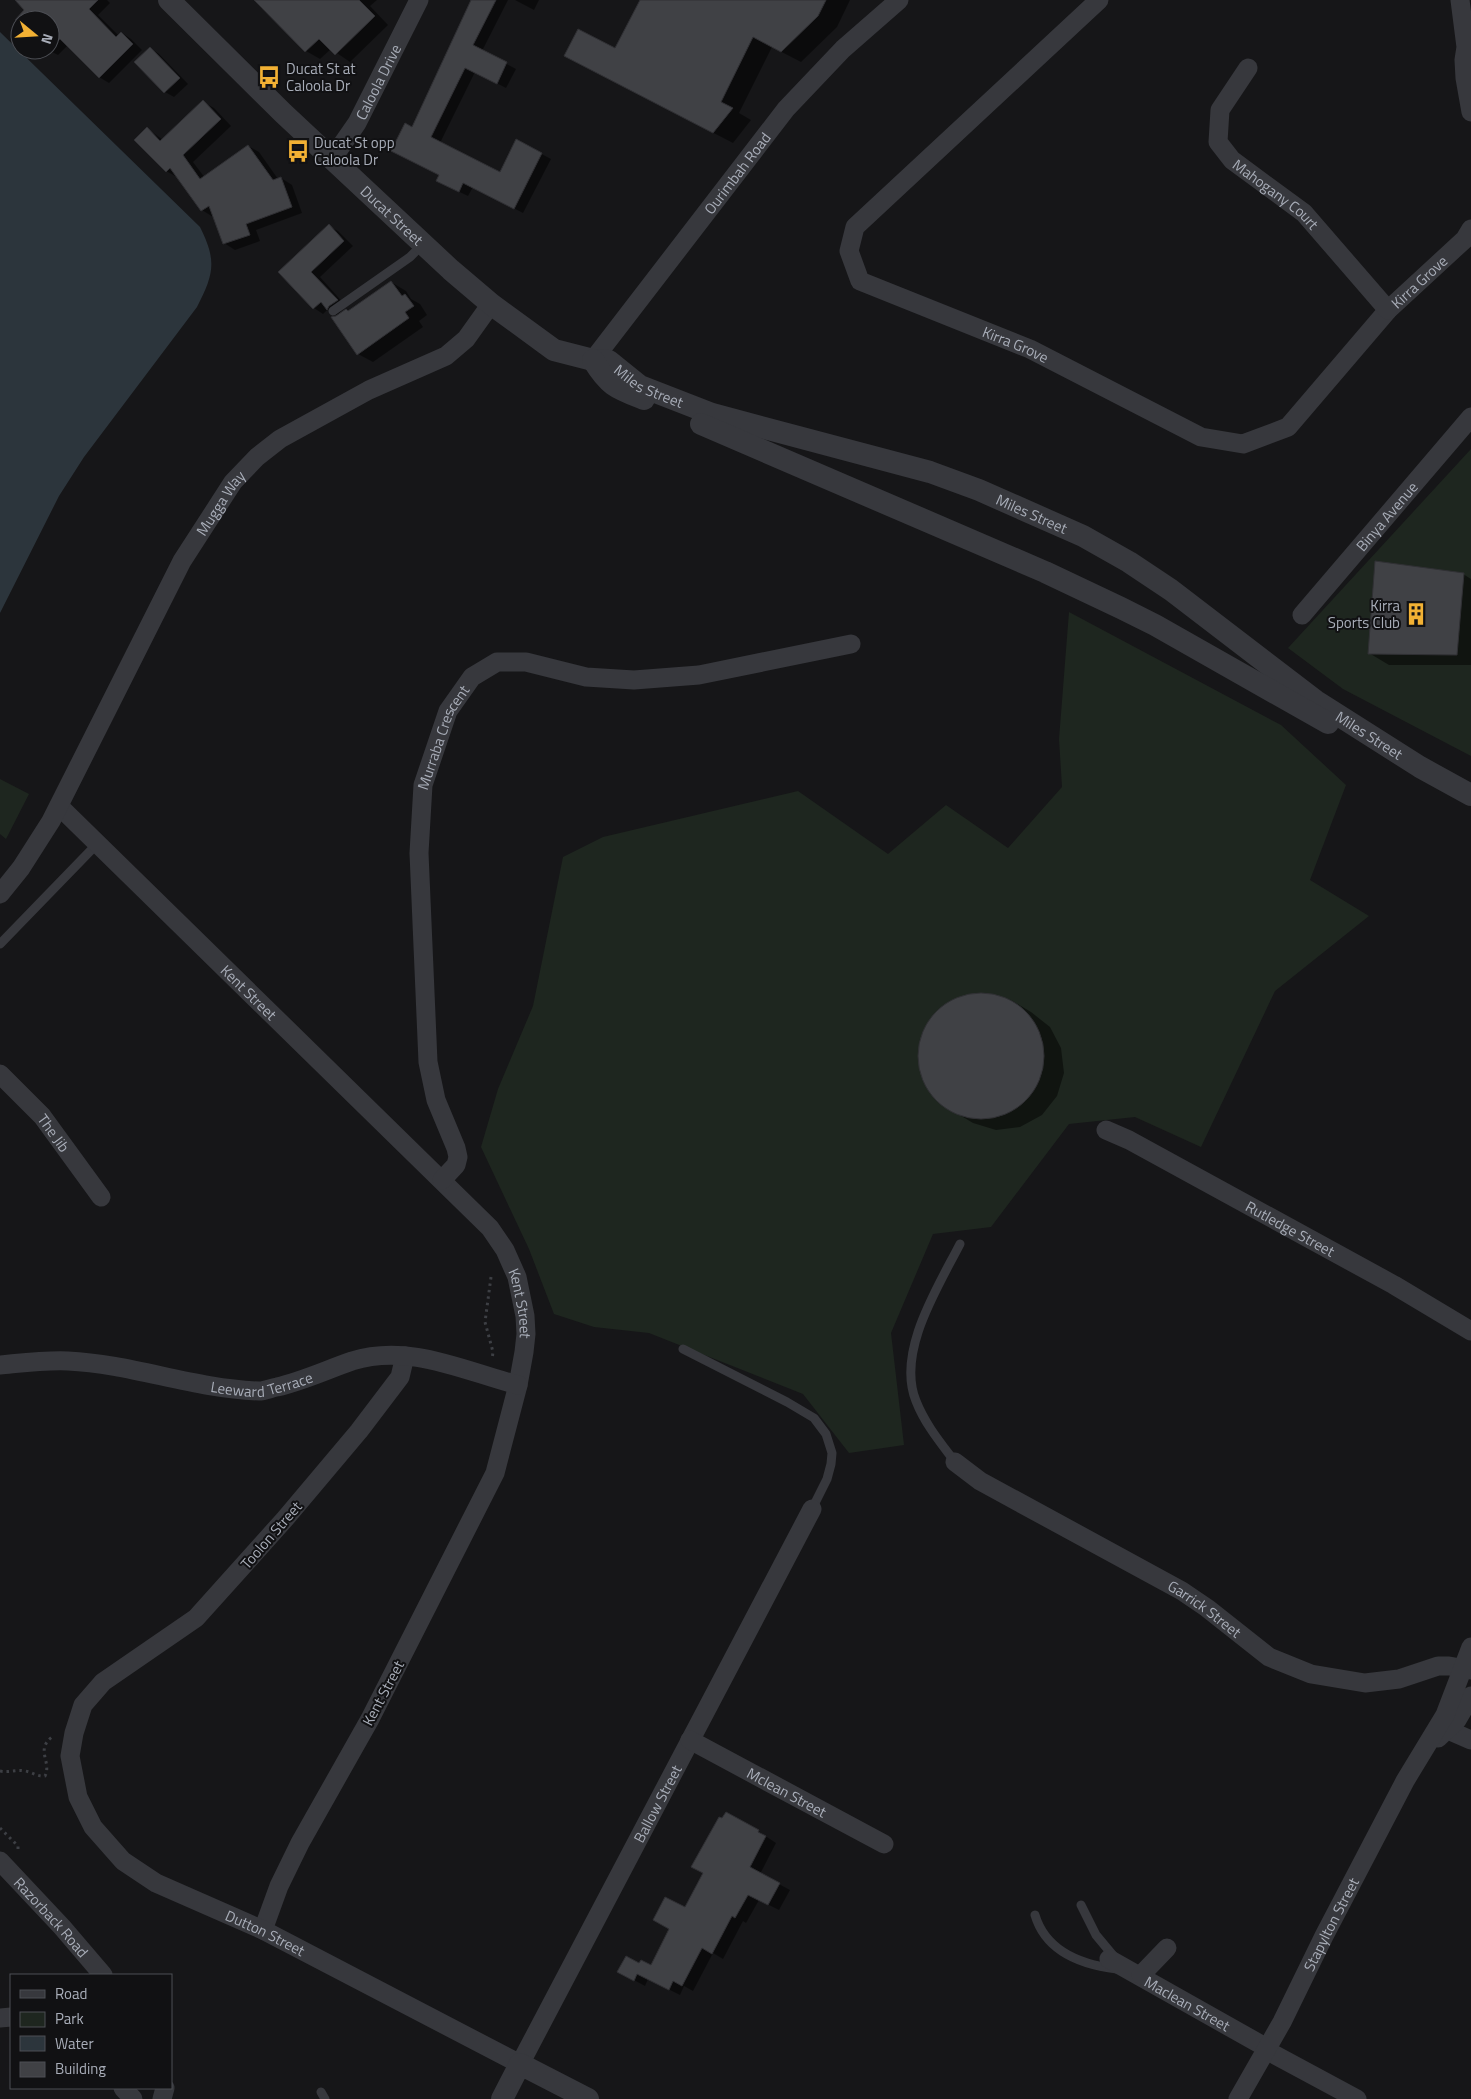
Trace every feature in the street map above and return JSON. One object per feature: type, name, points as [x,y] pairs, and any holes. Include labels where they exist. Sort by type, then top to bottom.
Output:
[{"type":"street","name":"Ducat Street","points":[[169,0],[230,63],[423,244],[491,304],[554,350],[593,360]]},
{"type":"street","name":"Caloola Drive","points":[[332,159],[357,123],[419,0]]},
{"type":"street","name":"Ourimbah Road","points":[[593,360],[786,109],[843,49],[899,0]]},
{"type":"street","name":"Kirra Grove","points":[[1099,0],[855,226],[849,251],[860,281],[1030,349],[1201,437],[1243,444],[1288,426],[1388,310],[1469,235]]},
{"type":"street","points":[[1460,0],[1469,50],[1464,66],[1471,112]]},
{"type":"street","name":"Mahogany Court","points":[[1248,68],[1220,110],[1218,142],[1232,160],[1304,214],[1388,310]]},
{"type":"street","name":"Mugga Way","points":[[0,894],[29,856],[59,806],[182,561],[222,498],[244,470],[280,439],[319,416],[369,390],[446,356],[466,338],[491,304]]},
{"type":"street","name":"Miles Street","points":[[593,360],[606,380],[617,388],[1045,572],[1155,625],[1349,734],[1420,767]]},
{"type":"street","name":"Miles Street","points":[[593,360],[612,362],[640,386],[694,408],[757,427],[930,472],[979,490],[1083,536],[1129,562],[1154,579],[1316,701],[1420,767],[1471,795]]},
{"type":"street","name":"Binya Avenue","points":[[1302,615],[1471,417]]},
{"type":"street","name":"Murraba Crescent","points":[[442,1180],[456,1165],[458,1156],[436,1100],[428,1062],[419,853],[424,785],[448,711],[472,677],[497,662],[526,662],[586,677],[634,680],[699,675],[851,644]]},
{"type":"street","name":"Kent Street","points":[[59,806],[490,1228],[505,1250],[517,1277],[525,1316],[526,1334],[518,1384],[494,1474],[370,1719],[300,1843],[279,1886],[263,1930]]},
{"type":"street","name":"The Jib","points":[[0,1074],[42,1116],[101,1196]]},
{"type":"street","name":"Rutledge Street","points":[[1106,1130],[1130,1140],[1394,1285],[1471,1331]]},
{"type":"street","name":"Leeward Terrace","points":[[0,1365],[68,1361],[216,1387],[261,1391],[301,1382],[352,1361],[372,1357],[405,1356],[442,1361],[518,1384]]},
{"type":"street","name":"Toolon Street","points":[[103,1682],[196,1618],[284,1520],[359,1431],[400,1377],[405,1356]]},
{"type":"street","name":"Garrick Street","points":[[955,1462],[980,1481],[1182,1591],[1207,1608],[1261,1651],[1294,1668],[1326,1678],[1365,1683],[1398,1679],[1434,1667],[1449,1666],[1467,1669]]},
{"type":"street","name":"Ballow Street","points":[[502,2099],[812,1509]]},
{"type":"street","name":"Stapylton Street","points":[[1238,2099],[1282,2022],[1396,1797],[1452,1699],[1467,1669],[1471,1647]]},
{"type":"street","name":"Dutton Street","points":[[103,1682],[83,1705],[73,1738],[70,1756],[78,1797],[93,1827],[122,1861],[156,1883],[263,1930],[588,2099]]},
{"type":"street","name":"Stapylton Street","points":[[1423,1751],[1448,1730],[1461,1714],[1471,1696]]},
{"type":"street","points":[[1452,1699],[1448,1730],[1471,1740]]},
{"type":"street","name":"Mclean Street","points":[[690,1740],[884,1844]]},
{"type":"street","name":"Razorback Road","points":[[0,1861],[62,1927],[102,1974]]},
{"type":"street","points":[[1126,1968],[1167,1948]]},
{"type":"street","name":"Maclean Street","points":[[1126,1968],[1357,2099]]},
{"type":"street","points":[[124,2089],[133,2099]]},
{"type":"lane","points":[[333,311],[410,257],[423,244]]},
{"type":"lane","points":[[0,944],[97,844]]},
{"type":"lane","points":[[955,1462],[928,1426],[916,1401],[911,1384],[911,1370],[915,1344],[921,1325],[936,1290],[960,1244]]},
{"type":"lane","points":[[684,1349],[814,1418],[826,1434],[831,1444],[832,1453],[827,1479],[812,1509]]},
{"type":"lane","points":[[1081,1905],[1096,1935],[1126,1968]]},
{"type":"lane","points":[[1035,1915],[1039,1926],[1047,1937],[1064,1953],[1091,1965],[1126,1968]]},
{"type":"path","points":[[491,1277],[484,1322],[493,1352],[492,1361]]},
{"type":"path","points":[[0,1771],[10,1773],[22,1770],[41,1777],[46,1776],[48,1772],[44,1753],[47,1741],[52,1737],[73,1738]]},
{"type":"green space","points":[[1471,449],[1471,756],[1343,689],[1288,648]]},
{"type":"green space","points":[[1069,612],[1281,725],[1346,785],[1310,880],[1369,916],[1275,991],[1201,1147],[1135,1117],[1069,1124],[991,1227],[933,1234],[891,1333],[904,1445],[849,1453],[803,1394],[649,1333],[594,1327],[554,1314],[529,1249],[481,1147],[498,1089],[533,1006],[563,857],[603,837],[798,791],[888,854],[946,805],[1008,848],[1062,787],[1059,739]]},
{"type":"green space","points":[[0,779],[29,794],[6,839],[0,834]]},
{"type":"water","points":[[0,32],[10,42],[10,60],[29,60],[200,227],[209,249],[211,267],[207,285],[197,307],[84,457],[59,496],[0,613]]},
{"type":"building","points":[[15,0],[98,0],[89,9],[116,37],[121,32],[133,44],[99,78],[60,39],[60,10],[24,10]]},
{"type":"building","points":[[254,0],[359,0],[375,16],[335,55],[319,39],[305,52]]},
{"type":"building","points":[[471,0],[496,0],[473,45],[507,62],[497,84],[465,68],[431,137],[500,172],[516,139],[542,153],[514,209],[463,183],[459,192],[436,181],[439,175],[391,151],[405,123],[412,127]]},
{"type":"building","points":[[640,0],[826,0],[818,16],[781,52],[753,37],[721,102],[733,108],[713,133],[564,56],[578,29],[615,48]]},
{"type":"building","points":[[150,47],[180,78],[164,93],[134,62]]},
{"type":"building","points":[[203,100],[221,119],[183,155],[200,179],[248,145],[273,180],[281,177],[292,207],[246,224],[250,235],[223,244],[209,206],[201,211],[170,168],[166,172],[134,140],[147,127],[160,141]]},
{"type":"building","points":[[329,224],[344,241],[311,272],[338,300],[329,306],[327,310],[321,302],[313,309],[278,272]]},
{"type":"building","points":[[391,281],[402,296],[405,294],[414,306],[405,312],[409,318],[357,355],[331,317],[346,309],[348,311]]},
{"type":"building","name":"Kirra Sports Club","points":[[1375,561],[1464,573],[1457,655],[1368,654]]},
{"type":"building","points":[[981,993],[1005,997],[1026,1011],[1040,1032],[1044,1056],[1040,1080],[1026,1101],[1005,1115],[981,1119],[957,1115],[936,1101],[922,1080],[918,1056],[922,1032],[936,1011],[957,997]]},
{"type":"building","points":[[726,1812],[759,1830],[758,1832],[766,1836],[750,1867],[780,1883],[768,1905],[748,1895],[735,1918],[732,1916],[712,1954],[702,1948],[682,1986],[673,1981],[669,1990],[637,1974],[634,1981],[617,1972],[626,1956],[639,1963],[641,1960],[651,1965],[669,1929],[653,1920],[665,1897],[685,1907],[703,1873],[691,1867],[719,1817],[722,1818]]},
{"type":"place","name":"Ducat St at Caloola Dr","points":[[269,77]]},
{"type":"place","name":"Ducat St opp Caloola Dr","points":[[298,151]]},
{"type":"place","name":"Kirra Sports Club","points":[[1416,614]]}]
